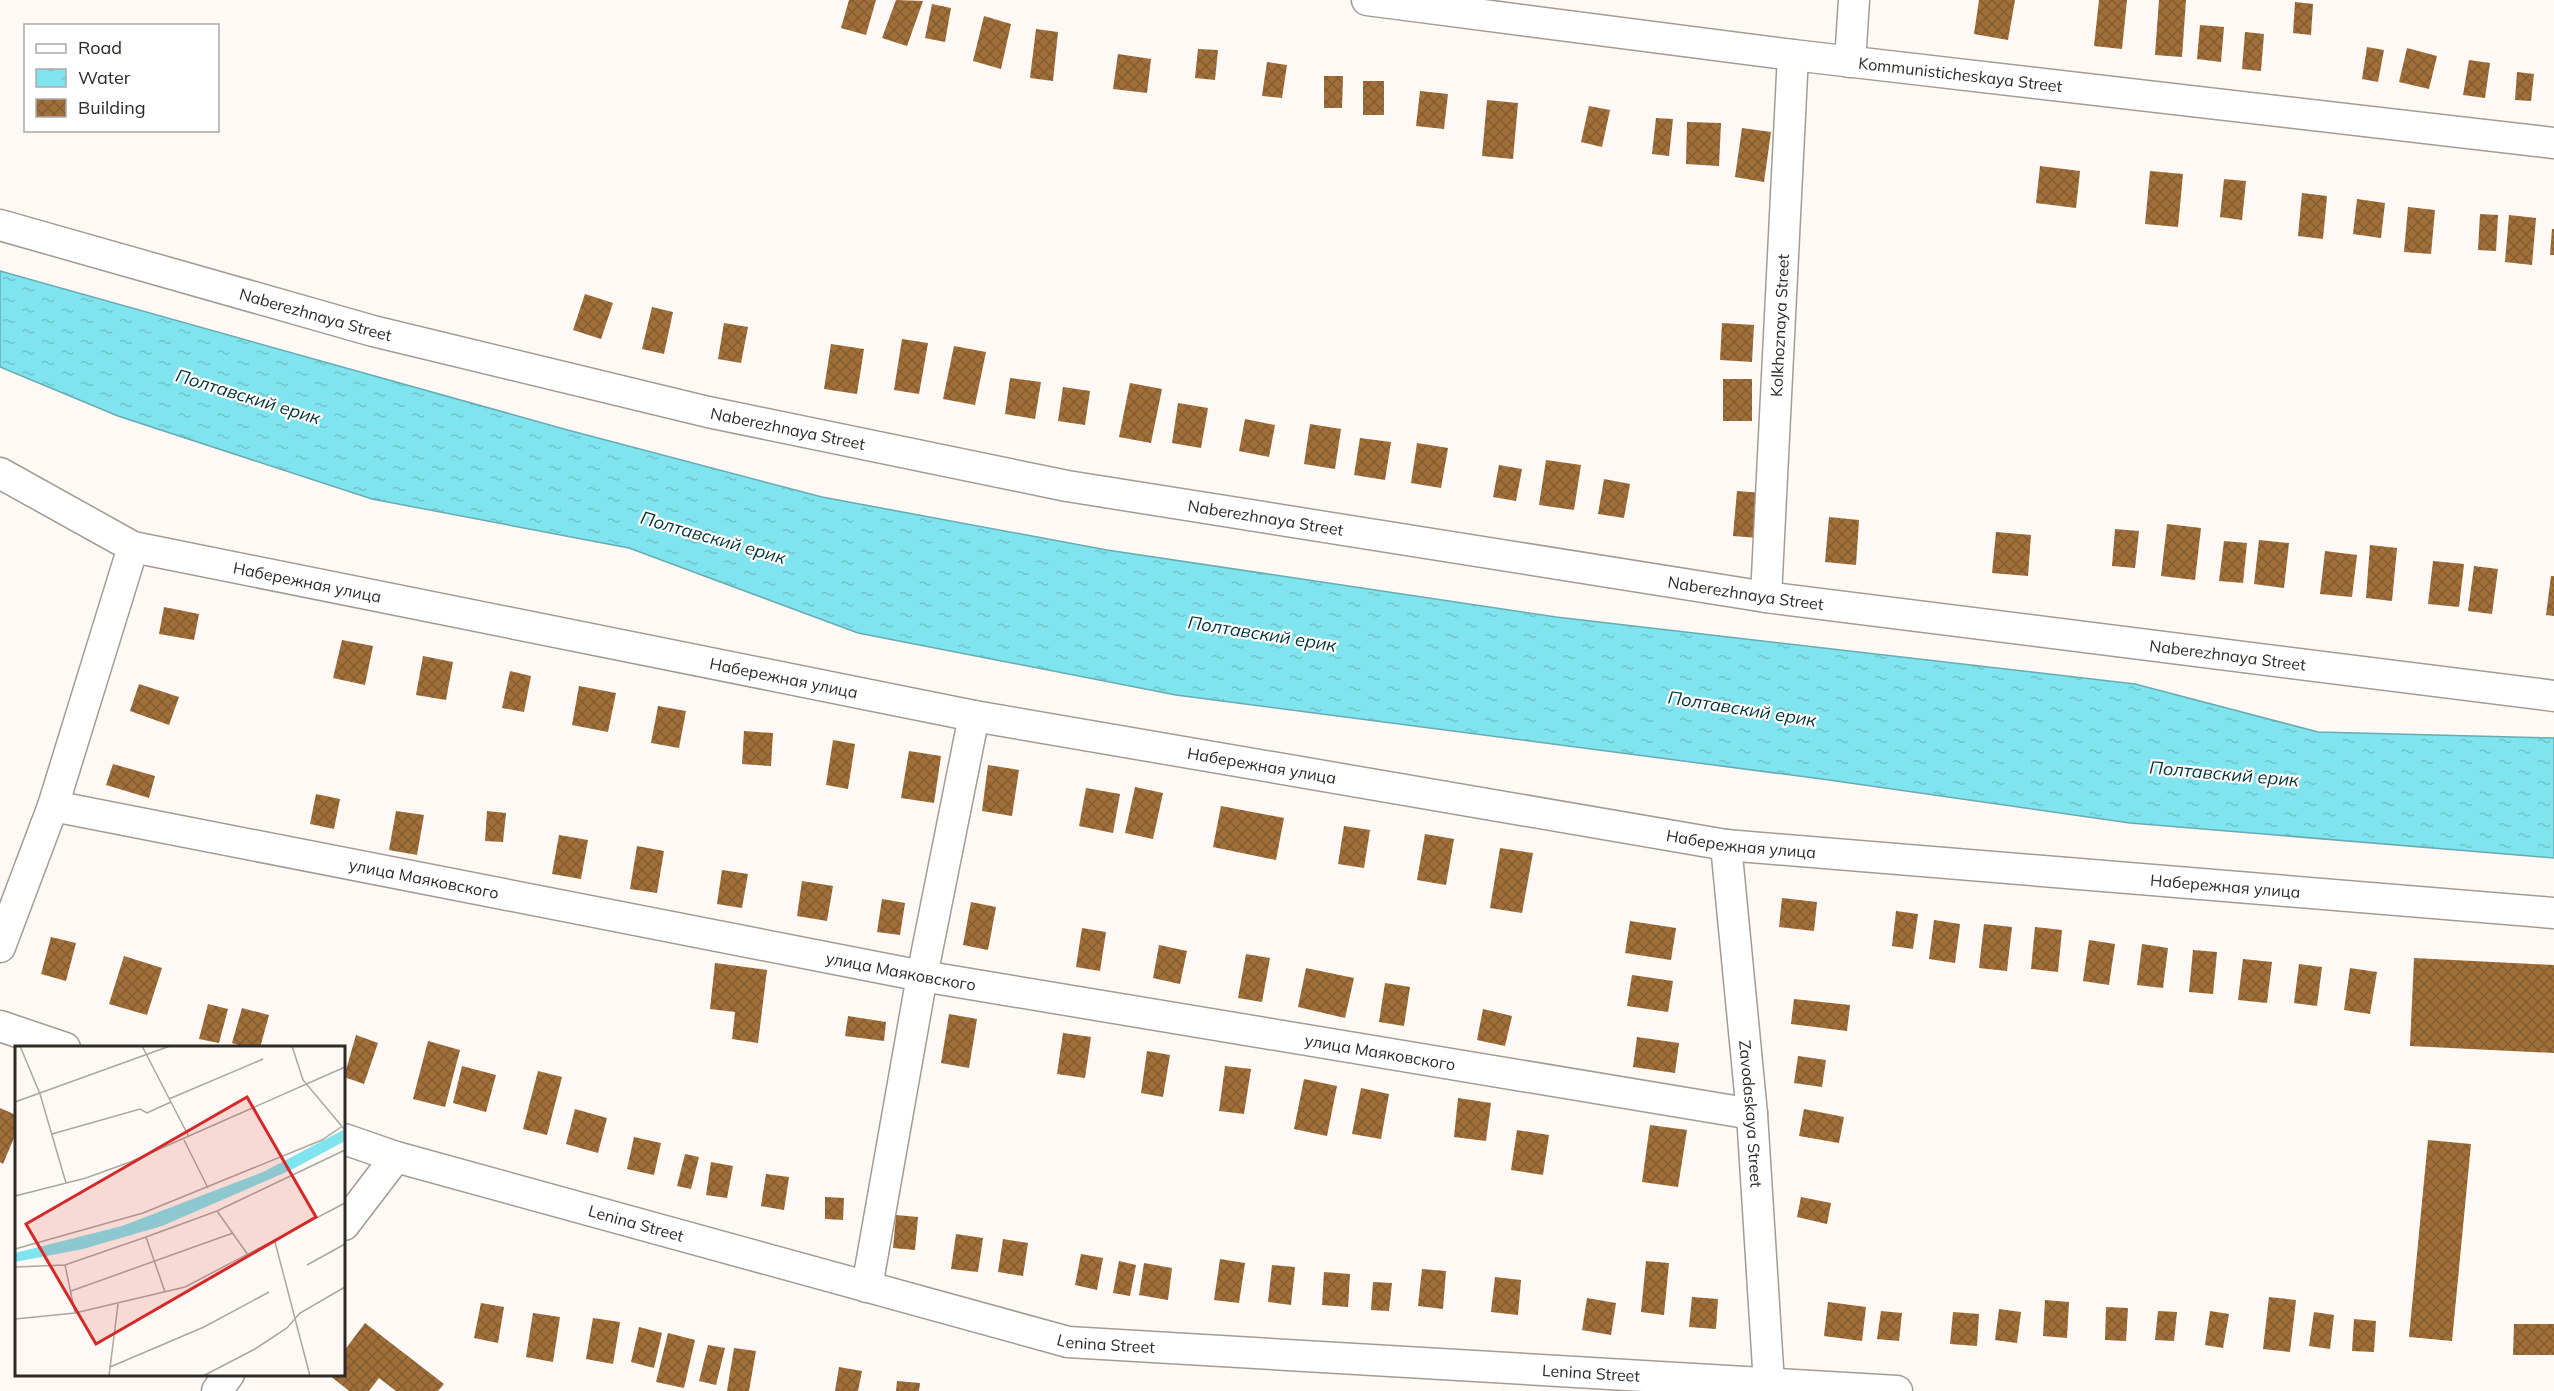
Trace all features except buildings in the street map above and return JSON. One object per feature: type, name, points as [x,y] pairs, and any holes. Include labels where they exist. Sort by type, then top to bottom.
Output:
[{"type":"street","name":"Kommunisticheskaya Street","points":[[1367,0],[1850,62],[2554,143]]},
{"type":"street","points":[[1850,62],[1854,0]]},
{"type":"street","name":"Kolkhoznaya Street","points":[[1766,597],[1793,55]]},
{"type":"street","name":"Naberezhnaya Street","points":[[0,225],[372,331],[708,412],[1067,486],[1766,597],[2554,696]]},
{"type":"street","name":"Набережная улица","points":[[0,473],[133,547],[974,716],[1726,845],[2554,913]]},
{"type":"street","points":[[0,947],[54,806],[133,547]]},
{"type":"street","points":[[867,1287],[922,976],[974,716]]},
{"type":"street","name":"улица Маяковского","points":[[54,806],[922,976],[1752,1114]]},
{"type":"street","name":"Zavodaskaya Street","points":[[1726,845],[1752,1114],[1769,1384]]},
{"type":"street","points":[[0,1026],[62,1046]]},
{"type":"street","name":"Lenina Street","points":[[345,1139],[396,1156],[1068,1342],[1897,1391]]},
{"type":"street","points":[[345,1224],[396,1156]]},
{"type":"street","points":[[217,1391],[228,1376]]},
{"type":"water","name":"Полтавский ерик","points":[[0,271],[564,429],[822,497],[1107,550],[1556,617],[2135,684],[2318,732],[2554,738],[2554,858],[2130,823],[1829,780],[1176,695],[858,633],[629,548],[372,499],[118,416],[0,367]]}]
